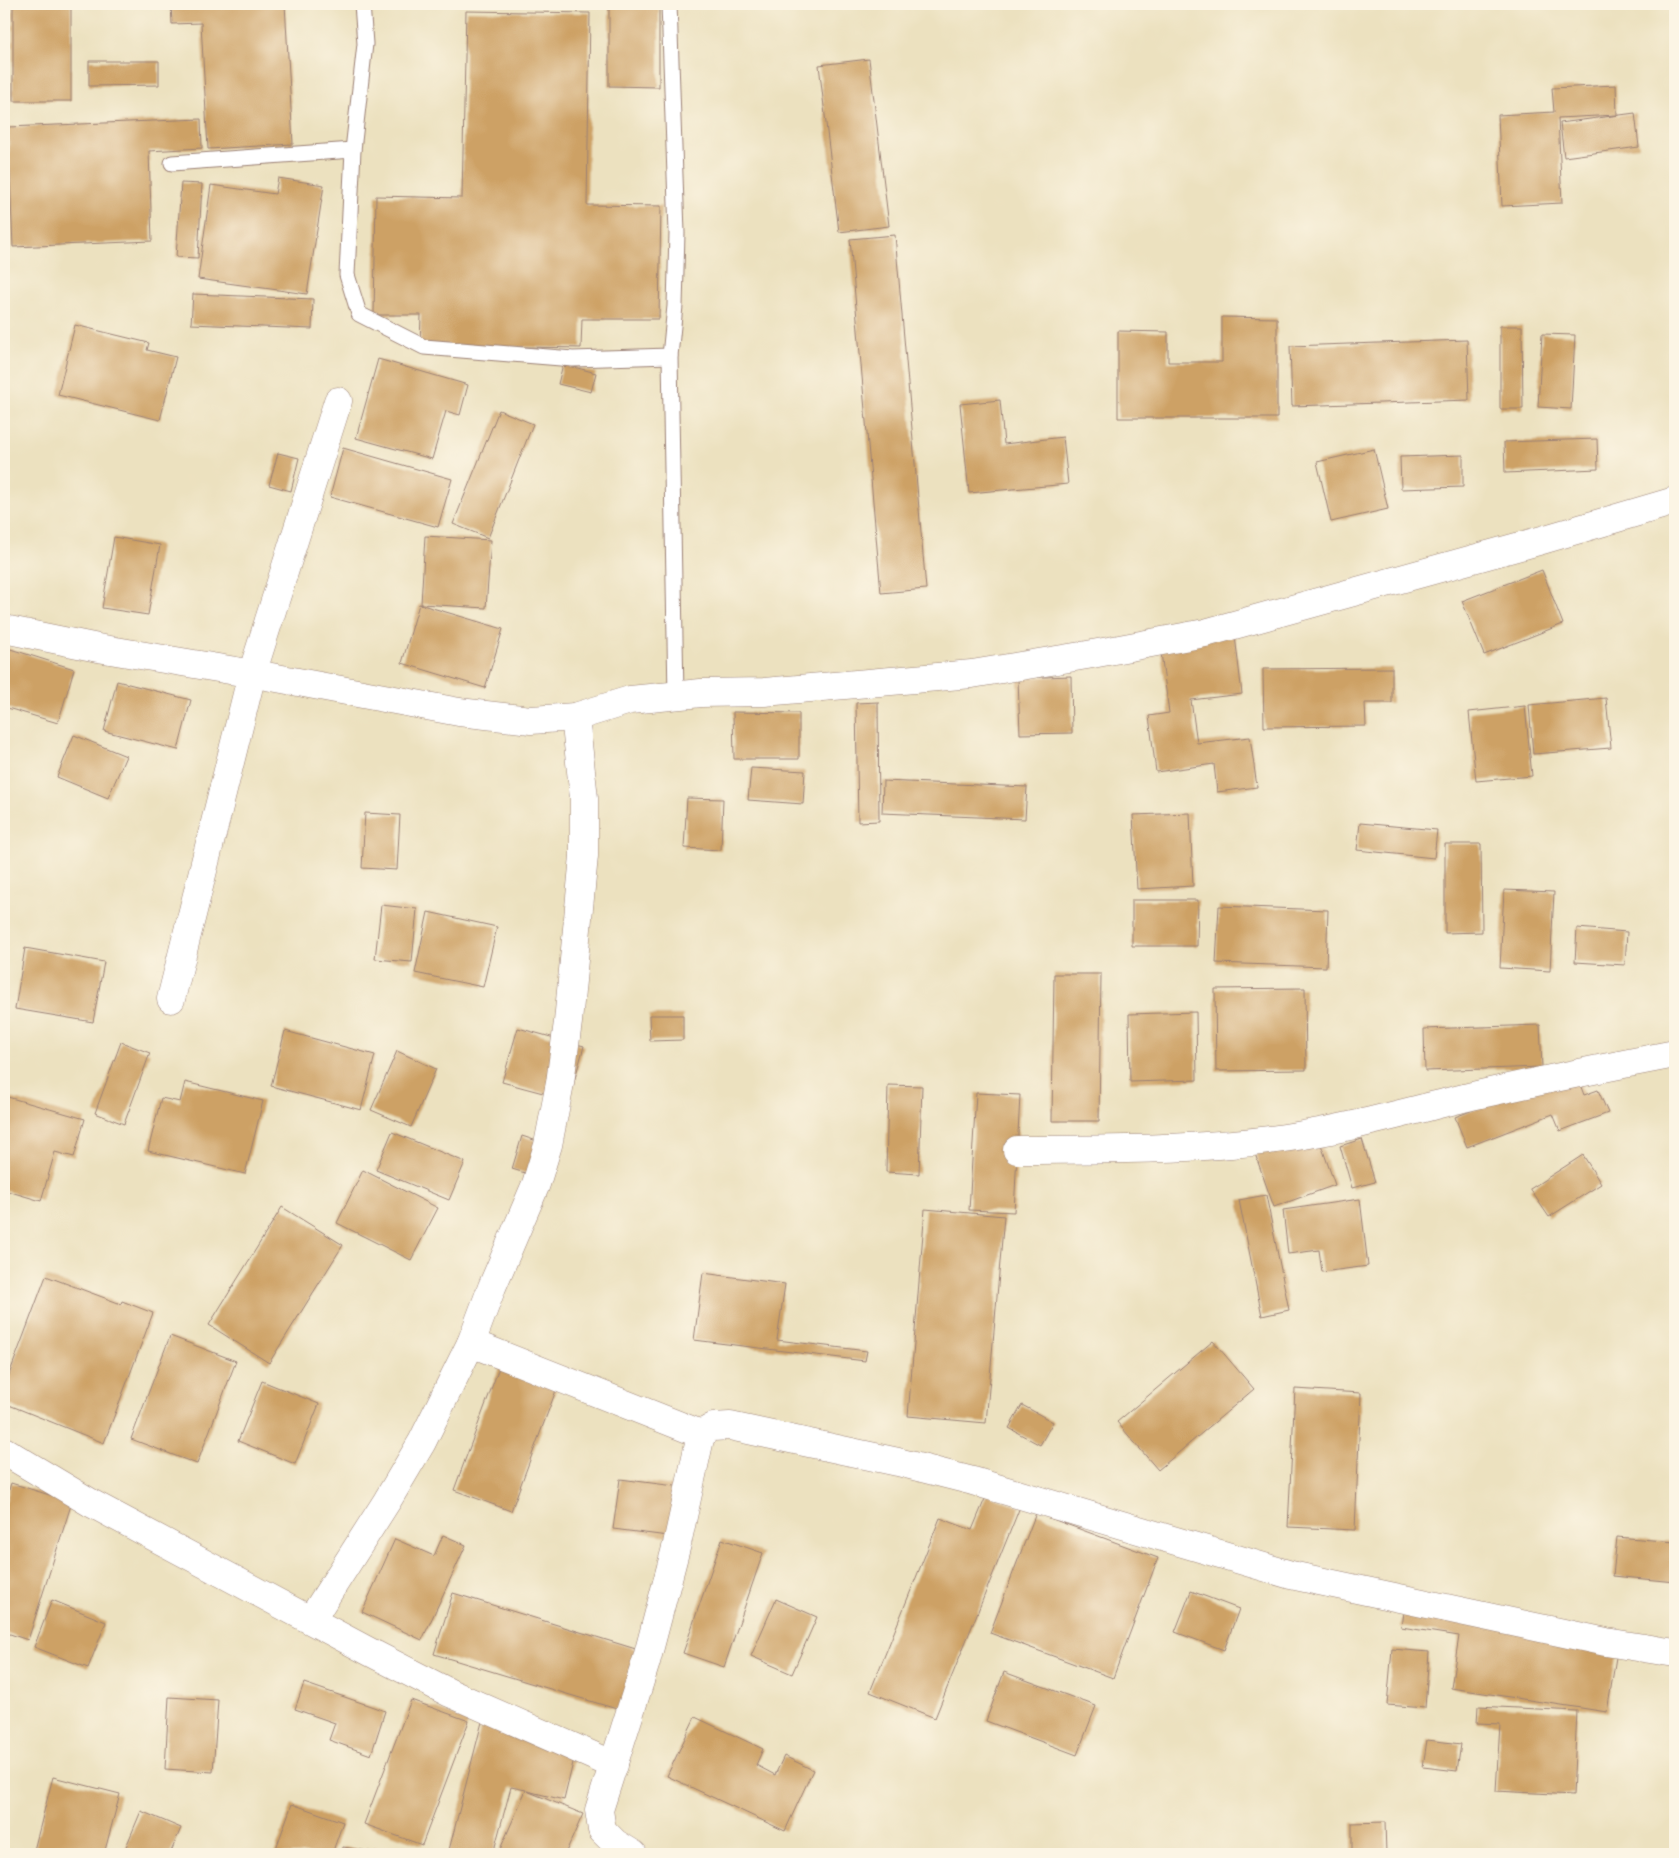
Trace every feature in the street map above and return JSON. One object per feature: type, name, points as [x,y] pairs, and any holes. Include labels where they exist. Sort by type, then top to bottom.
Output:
[{"type":"street","points":[[171,999],[252,674],[338,401]]},
{"type":"street","points":[[4,628],[98,648],[459,712],[531,720],[575,716],[630,700],[701,693],[764,692],[972,674],[1088,655],[1205,632],[1542,540],[1675,501]]},
{"type":"street","points":[[311,1620],[388,1501],[412,1459],[471,1343],[492,1286],[536,1184],[548,1144],[560,1082],[568,1022],[584,856],[584,798],[575,716]]},
{"type":"street","points":[[1017,1150],[1167,1148],[1232,1145],[1286,1138],[1381,1119],[1472,1096],[1675,1054]]},
{"type":"street","points":[[471,1343],[701,1434]]},
{"type":"street","points":[[633,1854],[615,1843],[602,1830],[599,1810],[646,1662],[678,1544],[701,1434],[713,1427],[730,1426],[898,1462],[973,1482],[1291,1575],[1606,1642],[1675,1653]]},
{"type":"street","points":[[4,1451],[91,1503],[450,1693],[614,1765]]},
{"type":"lane","points":[[362,4],[365,44],[353,150],[346,275],[359,314],[424,347],[573,359],[670,356]]},
{"type":"lane","points":[[669,4],[677,233],[675,306],[670,356],[676,696]]},
{"type":"lane","points":[[172,163],[353,150]]},
{"type":"building","points":[[13,4],[71,4],[71,101],[13,101]]},
{"type":"building","points":[[171,4],[285,4],[293,144],[208,149],[201,23],[172,24]]},
{"type":"building","points":[[609,4],[659,4],[659,87],[609,86]]},
{"type":"building","points":[[466,11],[590,13],[587,205],[661,206],[659,319],[582,319],[581,348],[420,345],[421,315],[374,315],[376,196],[462,198]]},
{"type":"building","points":[[869,59],[889,226],[839,232],[819,65]]},
{"type":"building","points":[[89,61],[159,61],[159,85],[89,86]]},
{"type":"building","points":[[1616,85],[1617,115],[1558,118],[1562,203],[1502,206],[1498,115],[1554,112],[1552,88]]},
{"type":"building","points":[[1635,113],[1639,147],[1564,157],[1560,123]]},
{"type":"building","points":[[201,119],[202,148],[149,151],[152,241],[13,247],[8,127]]},
{"type":"building","points":[[278,178],[324,185],[307,294],[198,279],[211,185],[275,194]]},
{"type":"building","points":[[181,183],[202,184],[198,258],[176,257]]},
{"type":"building","points":[[895,235],[926,589],[881,593],[850,239]]},
{"type":"building","points":[[193,294],[313,299],[312,329],[191,324]]},
{"type":"building","points":[[1222,317],[1277,318],[1277,418],[1118,418],[1118,331],[1168,332],[1168,362],[1222,362]]},
{"type":"building","points":[[75,325],[149,343],[147,350],[176,357],[160,420],[58,395]]},
{"type":"building","points":[[1500,326],[1522,326],[1523,409],[1500,409]]},
{"type":"building","points":[[1542,334],[1575,335],[1571,409],[1538,407]]},
{"type":"building","points":[[1467,340],[1469,400],[1292,406],[1290,346]]},
{"type":"building","points":[[378,359],[468,385],[460,415],[446,411],[432,459],[356,438]]},
{"type":"building","points":[[563,364],[596,373],[591,392],[558,384]]},
{"type":"building","points":[[1000,400],[1004,444],[1063,437],[1068,484],[969,493],[960,404]]},
{"type":"building","points":[[499,410],[533,424],[488,538],[453,524]]},
{"type":"building","points":[[1597,439],[1598,469],[1505,473],[1504,442]]},
{"type":"building","points":[[343,448],[452,479],[438,527],[330,497]]},
{"type":"building","points":[[1374,449],[1388,509],[1331,522],[1317,462]]},
{"type":"building","points":[[278,453],[299,458],[291,491],[269,485]]},
{"type":"building","points":[[1463,455],[1463,487],[1401,489],[1400,457]]},
{"type":"building","points":[[425,536],[491,540],[486,608],[421,604]]},
{"type":"building","points":[[114,537],[160,545],[148,615],[102,608]]},
{"type":"building","points":[[1542,570],[1563,624],[1484,655],[1462,601]]},
{"type":"building","points":[[419,604],[503,629],[485,688],[402,663]]},
{"type":"building","points":[[1235,636],[1242,694],[1191,700],[1197,743],[1250,737],[1257,787],[1217,792],[1214,764],[1156,772],[1149,716],[1169,713],[1160,645]]},
{"type":"building","points":[[4,647],[74,669],[58,723],[4,707]]},
{"type":"building","points":[[1392,668],[1392,703],[1365,703],[1366,726],[1264,727],[1263,669]]},
{"type":"building","points":[[1071,676],[1072,733],[1020,734],[1018,678]]},
{"type":"building","points":[[117,681],[191,700],[178,750],[104,731]]},
{"type":"building","points":[[1606,698],[1611,748],[1533,754],[1529,705]]},
{"type":"building","points":[[878,702],[879,821],[858,822],[856,703]]},
{"type":"building","points":[[1525,706],[1532,776],[1476,781],[1469,712]]},
{"type":"building","points":[[733,712],[799,713],[799,759],[734,759]]},
{"type":"building","points":[[74,735],[126,756],[108,798],[57,777]]},
{"type":"building","points":[[751,768],[805,771],[803,804],[748,800]]},
{"type":"building","points":[[883,781],[1027,787],[1025,819],[882,813]]},
{"type":"building","points":[[687,798],[723,799],[721,850],[684,848]]},
{"type":"building","points":[[365,813],[400,815],[397,870],[362,868]]},
{"type":"building","points":[[1190,813],[1193,886],[1137,889],[1133,815]]},
{"type":"building","points":[[1360,823],[1437,830],[1434,858],[1357,850]]},
{"type":"building","points":[[1445,844],[1481,844],[1482,932],[1445,933]]},
{"type":"building","points":[[1504,890],[1554,892],[1550,971],[1500,968]]},
{"type":"building","points":[[1132,900],[1198,900],[1197,946],[1132,946]]},
{"type":"building","points":[[381,905],[417,909],[412,962],[375,959]]},
{"type":"building","points":[[1219,906],[1328,910],[1326,967],[1216,963]]},
{"type":"building","points":[[428,912],[497,927],[483,987],[415,973]]},
{"type":"building","points":[[1577,928],[1627,932],[1625,965],[1575,962]]},
{"type":"building","points":[[25,948],[104,962],[93,1022],[15,1009]]},
{"type":"building","points":[[1054,974],[1101,974],[1099,1121],[1052,1121]]},
{"type":"building","points":[[1305,988],[1306,1070],[1216,1071],[1215,989]]},
{"type":"building","points":[[1196,1012],[1197,1080],[1130,1082],[1129,1014]]},
{"type":"building","points":[[649,1015],[683,1015],[683,1040],[650,1041]]},
{"type":"building","points":[[1540,1025],[1542,1067],[1425,1071],[1424,1029]]},
{"type":"building","points":[[518,1028],[584,1046],[569,1100],[502,1082]]},
{"type":"building","points":[[285,1031],[375,1055],[361,1110],[271,1086]]},
{"type":"building","points":[[121,1042],[150,1053],[124,1124],[95,1113]]},
{"type":"building","points":[[397,1051],[436,1069],[411,1127],[371,1110]]},
{"type":"building","points":[[1575,1071],[1584,1095],[1598,1090],[1608,1113],[1560,1131],[1553,1114],[1467,1147],[1455,1117]]},
{"type":"building","points":[[185,1082],[263,1101],[245,1174],[148,1151],[161,1098],[180,1102]]},
{"type":"building","points":[[888,1085],[922,1086],[919,1174],[886,1172]]},
{"type":"building","points":[[976,1093],[1020,1095],[1014,1212],[969,1210]]},
{"type":"building","points":[[4,1096],[85,1119],[74,1157],[55,1152],[41,1201],[4,1190]]},
{"type":"building","points":[[1316,1130],[1335,1185],[1274,1207],[1254,1151]]},
{"type":"building","points":[[392,1132],[465,1162],[449,1200],[376,1170]]},
{"type":"building","points":[[522,1136],[546,1144],[535,1176],[512,1169]]},
{"type":"building","points":[[1362,1139],[1375,1182],[1352,1188],[1340,1146]]},
{"type":"building","points":[[1583,1155],[1601,1184],[1549,1217],[1530,1189]]},
{"type":"building","points":[[363,1170],[438,1208],[411,1260],[337,1223]]},
{"type":"building","points":[[1266,1195],[1289,1310],[1262,1316],[1239,1200]]},
{"type":"building","points":[[1360,1199],[1368,1266],[1322,1272],[1319,1250],[1288,1254],[1283,1210]]},
{"type":"building","points":[[282,1207],[343,1245],[269,1363],[209,1325]]},
{"type":"building","points":[[925,1209],[1004,1216],[986,1423],[908,1416]]},
{"type":"building","points":[[703,1273],[785,1284],[777,1340],[867,1351],[865,1361],[694,1340]]},
{"type":"building","points":[[46,1276],[121,1304],[122,1301],[153,1313],[104,1443],[4,1403],[4,1388]]},
{"type":"building","points":[[170,1336],[236,1361],[197,1464],[131,1439]]},
{"type":"building","points":[[1213,1341],[1254,1389],[1158,1470],[1117,1422]]},
{"type":"building","points":[[500,1365],[558,1385],[511,1511],[454,1490]]},
{"type":"building","points":[[262,1381],[319,1404],[295,1464],[238,1441]]},
{"type":"building","points":[[1295,1389],[1361,1393],[1355,1530],[1288,1527]]},
{"type":"building","points":[[1022,1405],[1053,1422],[1040,1445],[1009,1428]]},
{"type":"building","points":[[620,1479],[683,1487],[676,1537],[613,1529]]},
{"type":"building","points":[[11,1483],[72,1502],[28,1640],[4,1632],[4,1507]]},
{"type":"building","points":[[987,1494],[1020,1507],[935,1718],[870,1692],[940,1518],[972,1530]]},
{"type":"building","points":[[1036,1513],[1158,1558],[1113,1678],[990,1633]]},
{"type":"building","points":[[443,1535],[466,1545],[422,1640],[362,1612],[395,1539],[434,1556]]},
{"type":"building","points":[[1617,1537],[1675,1542],[1675,1582],[1613,1576]]},
{"type":"building","points":[[722,1539],[763,1553],[724,1667],[683,1653]]},
{"type":"building","points":[[1191,1591],[1239,1609],[1224,1650],[1175,1632]]},
{"type":"building","points":[[453,1593],[639,1650],[620,1710],[434,1654]]},
{"type":"building","points":[[776,1599],[817,1617],[792,1674],[751,1656]]},
{"type":"building","points":[[52,1600],[106,1622],[88,1668],[34,1647]]},
{"type":"building","points":[[1403,1612],[1618,1645],[1607,1712],[1451,1688],[1459,1636],[1401,1627]]},
{"type":"building","points":[[1392,1649],[1429,1652],[1425,1708],[1387,1705]]},
{"type":"building","points":[[1004,1672],[1096,1706],[1077,1755],[986,1721]]},
{"type":"building","points":[[304,1683],[385,1711],[371,1755],[329,1740],[335,1723],[295,1709]]},
{"type":"building","points":[[169,1697],[218,1700],[213,1772],[165,1769]]},
{"type":"building","points":[[411,1700],[469,1721],[422,1845],[364,1824]]},
{"type":"building","points":[[1478,1706],[1577,1711],[1573,1795],[1496,1791],[1500,1724],[1477,1723]]},
{"type":"building","points":[[695,1717],[763,1749],[756,1765],[775,1775],[784,1756],[813,1770],[785,1831],[667,1776]]},
{"type":"building","points":[[483,1718],[578,1742],[564,1800],[527,1791],[583,1814],[565,1854],[498,1854],[526,1790],[511,1787],[493,1854],[448,1854]]},
{"type":"building","points":[[1427,1740],[1461,1744],[1457,1771],[1423,1767]]},
{"type":"building","points":[[53,1777],[120,1794],[104,1854],[33,1854]]},
{"type":"building","points":[[292,1804],[343,1822],[332,1854],[274,1854]]},
{"type":"building","points":[[141,1811],[181,1828],[170,1854],[123,1854]]},
{"type":"building","points":[[1385,1822],[1386,1854],[1352,1854],[1352,1823]]},
{"type":"building","points":[[343,1847],[380,1853],[380,1854],[342,1854]]}]
